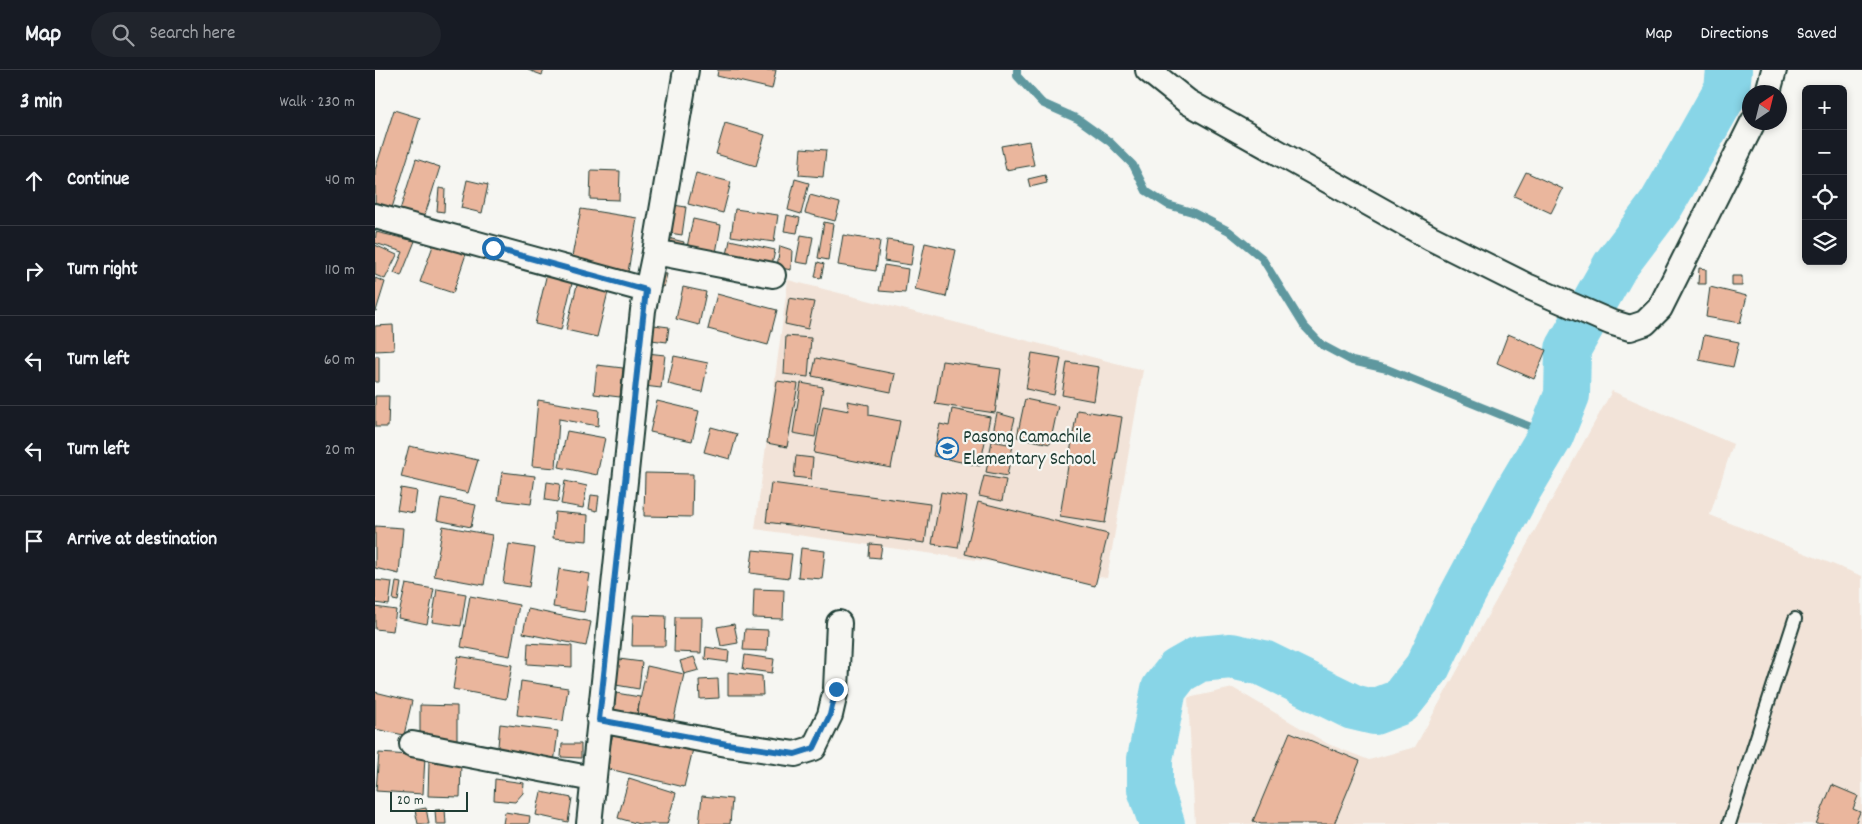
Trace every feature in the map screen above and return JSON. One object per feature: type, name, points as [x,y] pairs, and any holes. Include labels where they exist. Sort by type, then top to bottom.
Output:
[{"type":"street","points":[[589,824],[646,290],[655,252],[686,70]]},
{"type":"street","points":[[1148,70],[1188,102],[1431,238],[1527,286],[1610,322],[1630,328],[1645,323],[1660,308],[1749,130]]},
{"type":"street","points":[[1770,85],[1774,70]]},
{"type":"street","points":[[375,216],[646,290]]},
{"type":"street","points":[[655,252],[773,275]]},
{"type":"street","points":[[599,720],[727,744],[795,754],[814,748],[830,715],[836,689],[839,623]]},
{"type":"street","points":[[412,744],[593,779]]},
{"type":"lane","points":[[1729,824],[1795,619]]},
{"type":"shaded area","name":"Pasong Camachile Elementary School","points":[[788,280],[1143,370],[1107,578],[755,529]]},
{"type":"shaded area","points":[[1612,391],[1733,444],[1710,515],[1862,576],[1862,824],[1195,824],[1188,698],[1233,688],[1328,744],[1369,760],[1415,747]]},
{"type":"building","points":[[528,70],[544,70],[542,75]]},
{"type":"building","points":[[718,70],[776,70],[772,89],[717,76]]},
{"type":"building","points":[[394,110],[420,118],[391,211],[375,206],[375,170]]},
{"type":"building","points":[[725,123],[765,135],[756,166],[716,154]]},
{"type":"building","points":[[1029,141],[1034,165],[1006,170],[1001,146]]},
{"type":"building","points":[[801,148],[826,150],[823,177],[799,175]]},
{"type":"building","points":[[416,159],[440,167],[424,218],[400,210]]},
{"type":"building","points":[[591,170],[620,171],[619,200],[590,199]]},
{"type":"building","points":[[1526,172],[1563,189],[1551,213],[1514,196]]},
{"type":"building","points":[[696,173],[731,182],[723,213],[688,204]]},
{"type":"building","points":[[1045,175],[1047,183],[1030,187],[1028,179]]},
{"type":"building","points":[[795,179],[809,183],[801,214],[788,210]]},
{"type":"building","points":[[467,180],[488,185],[482,213],[461,208]]},
{"type":"building","points":[[439,188],[445,189],[444,212],[437,211]]},
{"type":"building","points":[[810,195],[840,203],[835,221],[805,213]]},
{"type":"building","points":[[667,204],[686,207],[682,235],[663,232]]},
{"type":"building","points":[[581,209],[637,218],[628,272],[571,262]]},
{"type":"building","points":[[735,209],[778,215],[774,242],[731,236]]},
{"type":"building","points":[[787,215],[800,218],[797,233],[784,231]]},
{"type":"building","points":[[693,219],[721,225],[716,253],[687,247]]},
{"type":"building","points":[[824,222],[833,224],[828,260],[818,258]]},
{"type":"building","points":[[376,232],[415,241],[401,276],[394,273],[403,252],[375,243]]},
{"type":"building","points":[[801,235],[813,237],[808,264],[796,262]]},
{"type":"building","points":[[843,235],[880,241],[876,271],[838,265]]},
{"type":"building","points":[[664,237],[684,242],[681,253],[661,248]]},
{"type":"building","points":[[730,240],[775,250],[771,270],[726,260]]},
{"type":"building","points":[[887,240],[914,244],[911,265],[884,261]]},
{"type":"building","points":[[434,243],[466,254],[453,293],[420,282]]},
{"type":"building","points":[[925,243],[956,250],[946,297],[915,290]]},
{"type":"building","points":[[375,245],[397,255],[385,279],[375,275]]},
{"type":"building","points":[[780,246],[792,250],[791,270],[777,267]]},
{"type":"building","points":[[818,262],[824,264],[821,278],[815,277]]},
{"type":"building","points":[[884,265],[908,269],[905,293],[879,291]]},
{"type":"building","points":[[1699,268],[1706,269],[1706,284],[1698,284]]},
{"type":"building","points":[[654,272],[667,274],[664,287],[651,285]]},
{"type":"building","points":[[547,273],[573,279],[561,330],[535,324]]},
{"type":"building","points":[[1732,276],[1742,276],[1742,286],[1732,286]]},
{"type":"building","points":[[375,278],[385,282],[376,311],[375,311]]},
{"type":"building","points":[[577,285],[608,292],[597,337],[566,330]]},
{"type":"building","points":[[683,287],[706,292],[699,325],[676,319]]},
{"type":"building","points":[[1710,287],[1747,296],[1740,323],[1706,317]]},
{"type":"building","points":[[717,294],[777,310],[768,345],[708,329]]},
{"type":"building","points":[[789,298],[814,302],[808,329],[785,324]]},
{"type":"building","points":[[646,324],[669,327],[667,342],[644,339]]},
{"type":"building","points":[[393,325],[394,350],[375,351],[375,326]]},
{"type":"building","points":[[1508,334],[1546,350],[1534,379],[1497,363]]},
{"type":"building","points":[[1704,335],[1739,342],[1733,367],[1699,360]]},
{"type":"building","points":[[786,336],[811,338],[808,377],[784,374]]},
{"type":"building","points":[[647,353],[665,355],[661,388],[644,386]]},
{"type":"building","points":[[1032,353],[1061,358],[1054,395],[1026,389]]},
{"type":"building","points":[[375,356],[379,356],[379,382],[375,382]]},
{"type":"building","points":[[674,356],[708,363],[702,392],[668,384]]},
{"type":"building","points":[[816,358],[895,374],[891,392],[812,376]]},
{"type":"building","points":[[942,361],[1001,369],[995,413],[935,404]]},
{"type":"building","points":[[1067,362],[1099,367],[1094,401],[1062,395]]},
{"type":"building","points":[[597,365],[623,368],[620,397],[594,394]]},
{"type":"building","points":[[777,381],[798,384],[787,447],[767,443]]},
{"type":"building","points":[[801,383],[823,387],[815,437],[793,433]]},
{"type":"building","points":[[375,396],[389,396],[388,427],[375,427]]},
{"type":"building","points":[[1025,399],[1058,406],[1050,444],[1017,437]]},
{"type":"building","points":[[538,400],[599,410],[598,426],[559,419],[556,468],[532,466]]},
{"type":"building","points":[[657,401],[699,411],[692,441],[650,432]]},
{"type":"building","points":[[847,401],[869,405],[869,415],[900,421],[891,468],[814,453],[823,406],[849,411]]},
{"type":"building","points":[[952,409],[990,417],[980,466],[933,456],[940,424],[949,426]]},
{"type":"building","points":[[1077,410],[1122,417],[1105,523],[1060,516]]},
{"type":"building","points":[[997,413],[1015,418],[1009,441],[992,437]]},
{"type":"building","points":[[711,427],[737,434],[730,459],[704,452]]},
{"type":"building","points":[[567,431],[605,438],[597,475],[559,467]]},
{"type":"building","points":[[992,441],[1013,445],[1007,476],[986,472]]},
{"type":"building","points":[[409,446],[478,460],[468,493],[401,477]]},
{"type":"building","points":[[796,456],[813,458],[811,479],[794,477]]},
{"type":"building","points":[[502,472],[535,476],[531,504],[498,500]]},
{"type":"building","points":[[645,473],[693,474],[692,517],[644,516]]},
{"type":"building","points":[[984,476],[1006,480],[1002,501],[979,496]]},
{"type":"building","points":[[565,481],[587,486],[583,508],[561,504]]},
{"type":"building","points":[[547,482],[560,484],[558,502],[545,500]]},
{"type":"building","points":[[771,483],[930,504],[925,543],[766,522]]},
{"type":"building","points":[[401,488],[417,491],[414,513],[397,510]]},
{"type":"building","points":[[941,492],[967,497],[958,548],[932,544]]},
{"type":"building","points":[[591,495],[599,496],[597,511],[589,509]]},
{"type":"building","points":[[441,498],[476,505],[471,527],[437,520]]},
{"type":"building","points":[[978,502],[1108,534],[1095,586],[965,554]]},
{"type":"building","points":[[555,512],[588,515],[587,541],[553,538]]},
{"type":"building","points":[[375,526],[403,528],[399,574],[375,568]]},
{"type":"building","points":[[443,526],[492,535],[484,585],[434,576]]},
{"type":"building","points":[[509,544],[535,548],[529,587],[503,583]]},
{"type":"building","points":[[870,544],[882,545],[880,558],[869,557]]},
{"type":"building","points":[[801,548],[825,551],[822,579],[798,577]]},
{"type":"building","points":[[753,550],[792,554],[789,578],[750,573]]},
{"type":"building","points":[[559,569],[590,574],[584,612],[553,607]]},
{"type":"building","points":[[375,580],[392,582],[389,605],[375,603]]},
{"type":"building","points":[[396,582],[401,583],[398,601],[393,600]]},
{"type":"building","points":[[406,584],[434,589],[427,624],[398,618]]},
{"type":"building","points":[[437,589],[466,594],[461,626],[432,622]]},
{"type":"building","points":[[754,589],[784,590],[783,619],[753,618]]},
{"type":"building","points":[[470,596],[519,605],[510,656],[461,647]]},
{"type":"building","points":[[375,607],[396,610],[393,631],[375,629]]},
{"type":"building","points":[[528,609],[591,622],[586,646],[523,633]]},
{"type":"building","points":[[633,615],[666,616],[665,646],[632,646]]},
{"type":"building","points":[[675,617],[702,617],[701,653],[674,652]]},
{"type":"building","points":[[734,624],[738,643],[721,646],[717,627]]},
{"type":"building","points":[[745,629],[768,630],[767,651],[743,650]]},
{"type":"building","points":[[528,643],[572,646],[572,667],[527,664]]},
{"type":"building","points":[[706,647],[729,651],[728,662],[705,659]]},
{"type":"building","points":[[745,655],[774,659],[772,673],[743,669]]},
{"type":"building","points":[[458,656],[512,665],[506,699],[453,689]]},
{"type":"building","points":[[694,657],[699,670],[684,674],[680,661]]},
{"type":"building","points":[[619,659],[642,662],[639,689],[616,685]]},
{"type":"building","points":[[647,666],[684,674],[672,728],[636,720]]},
{"type":"building","points":[[728,672],[762,676],[763,695],[728,695]]},
{"type":"building","points":[[718,679],[719,698],[700,699],[699,680]]},
{"type":"building","points":[[521,681],[568,688],[563,721],[517,715]]},
{"type":"building","points":[[375,692],[412,701],[404,735],[375,729]]},
{"type":"building","points":[[616,693],[640,697],[636,720],[613,716]]},
{"type":"building","points":[[420,705],[457,706],[457,741],[420,740]]},
{"type":"building","points":[[500,724],[558,731],[554,763],[497,757]]},
{"type":"building","points":[[614,730],[693,749],[684,787],[605,768]]},
{"type":"building","points":[[1290,732],[1360,761],[1334,824],[1261,824],[1253,821]]},
{"type":"building","points":[[562,744],[581,744],[581,758],[561,757]]},
{"type":"building","points":[[379,753],[425,756],[423,794],[376,791]]},
{"type":"building","points":[[429,761],[461,762],[460,797],[428,796]]},
{"type":"building","points":[[629,778],[676,793],[667,824],[639,824],[618,818]]},
{"type":"building","points":[[495,779],[524,783],[523,793],[515,802],[494,800]]},
{"type":"building","points":[[1832,785],[1858,796],[1853,809],[1860,812],[1855,824],[1816,824]]},
{"type":"building","points":[[541,792],[572,798],[568,822],[536,815]]},
{"type":"building","points":[[702,796],[732,799],[730,824],[699,824]]},
{"type":"building","points":[[426,808],[429,824],[418,824],[415,810]]},
{"type":"building","points":[[445,809],[446,824],[436,824],[435,810]]},
{"type":"building","points":[[505,812],[530,816],[529,824],[503,824]]},
{"type":"waterway","points":[[1017,70],[1017,76],[1042,103],[1078,119],[1110,142],[1133,165],[1146,191],[1168,205],[1192,212],[1229,231],[1262,258],[1304,326],[1322,345],[1352,361],[1387,369],[1551,435]]},
{"type":"waterway","points":[[1162,824],[1150,789],[1150,759],[1164,689],[1178,671],[1199,659],[1231,656],[1263,663],[1353,707],[1374,712],[1400,702],[1427,668],[1457,605],[1520,487],[1551,435],[1567,395],[1568,349],[1615,266],[1661,205],[1727,89],[1729,70]]},
{"type":"place","name":"Pasong Camachile Elementary School","points":[[947,449]]},
{"type":"route","points":[[493,248],[646,290],[599,720],[727,744],[795,754],[814,748],[830,715],[836,689]]}]
